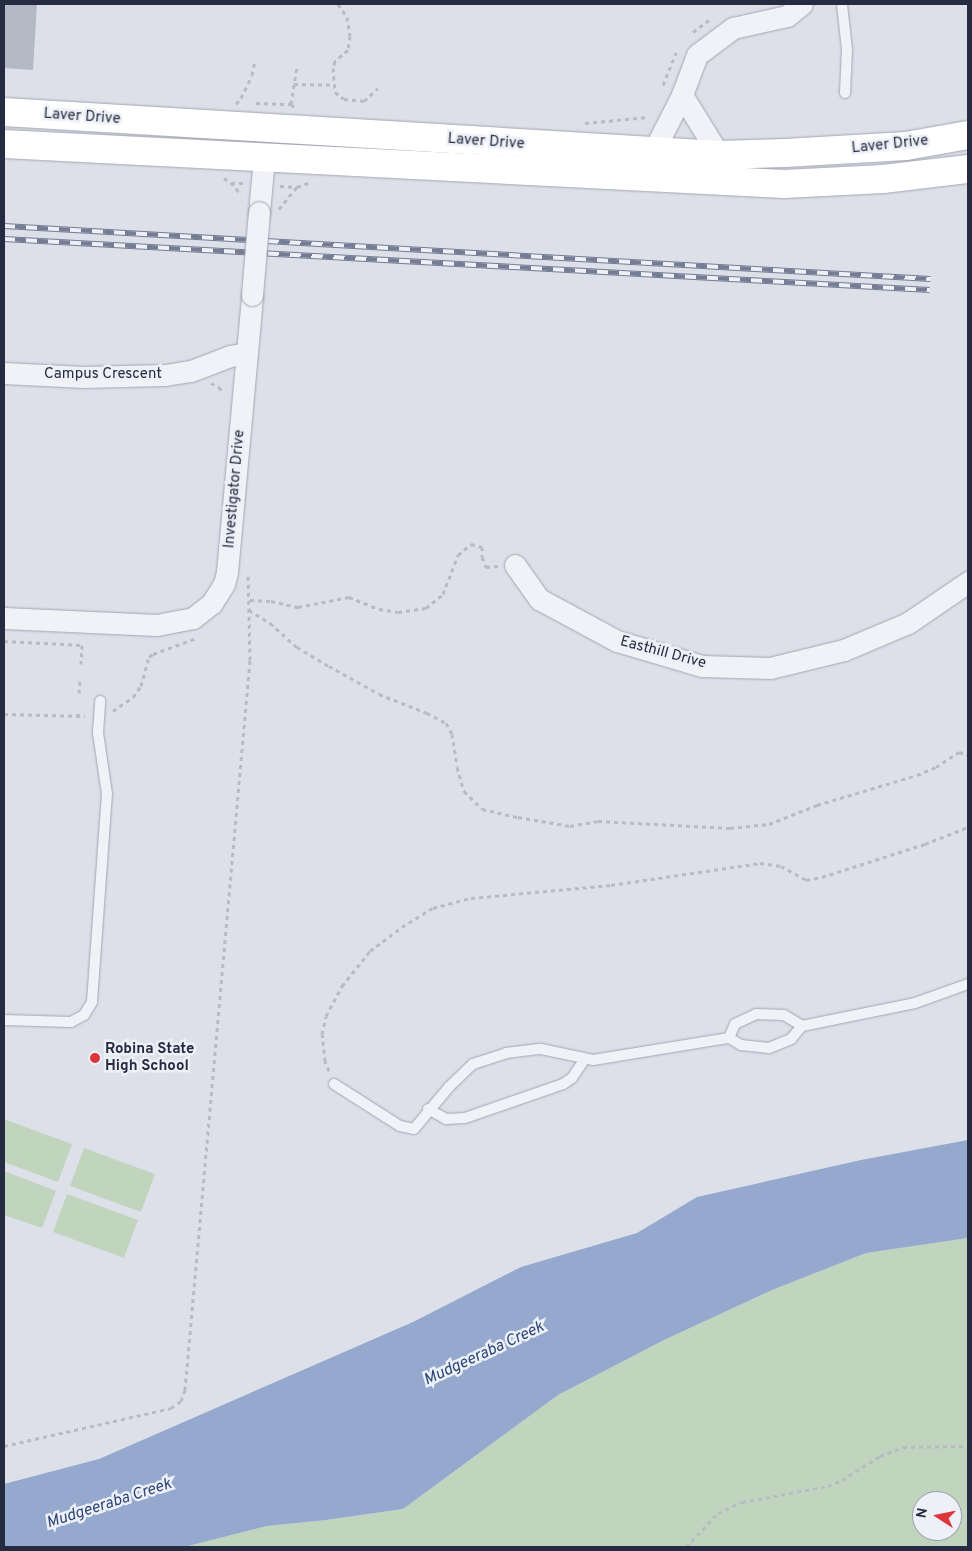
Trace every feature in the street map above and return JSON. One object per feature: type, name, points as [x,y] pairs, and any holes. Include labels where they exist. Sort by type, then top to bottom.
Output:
[{"type":"street","points":[[654,152],[673,102],[697,54],[733,28],[787,16],[802,4]]},
{"type":"street","points":[[673,102],[719,155]]},
{"type":"street","name":"Laver Drive","points":[[4,112],[719,155],[785,154],[906,146],[968,136]]},
{"type":"street","name":"Laver Drive","points":[[4,144],[784,184],[883,178],[968,169]]},
{"type":"street","name":"Investigator Drive","points":[[4,618],[157,626],[193,618],[212,603],[224,584],[227,572],[252,295],[268,214],[264,158]]},
{"type":"street","name":"Campus Crescent","points":[[4,373],[83,376],[165,376],[202,368],[230,356],[246,353]]},
{"type":"street","points":[[202,368],[244,384]]},
{"type":"street","name":"Easthill Drive","points":[[515,565],[539,599],[548,604],[617,641],[702,666],[770,668],[844,650],[908,623],[968,582]]},
{"type":"lane","points":[[842,4],[847,50],[845,93]]},
{"type":"lane","points":[[4,1020],[71,1022],[84,1016],[92,1002],[107,794],[98,733],[100,701]]},
{"type":"lane","points":[[334,1084],[400,1126],[414,1129],[428,1110],[473,1064],[506,1053],[541,1049],[592,1060],[729,1038],[742,1045],[769,1048],[791,1039],[802,1026],[915,1003],[968,984]]},
{"type":"lane","points":[[729,1038],[735,1024],[756,1014],[784,1015],[802,1026]]},
{"type":"lane","points":[[428,1110],[446,1119],[465,1118],[563,1084],[572,1078],[584,1059]]},
{"type":"path","points":[[338,4],[347,17],[350,36],[348,50],[335,61],[333,85],[338,97],[364,101],[378,88]]},
{"type":"path","points":[[690,35],[712,17]]},
{"type":"path","points":[[580,124],[618,119],[640,119],[673,102],[665,76],[680,45]]},
{"type":"path","points":[[236,105],[247,87],[255,59]]},
{"type":"path","points":[[291,104],[296,64]]},
{"type":"path","points":[[294,84],[333,85]]},
{"type":"path","points":[[268,214],[285,201],[297,187]]},
{"type":"path","points":[[250,600],[271,601],[298,607],[349,597],[379,609],[398,612],[426,608],[444,594],[458,555],[471,544],[482,547],[482,558],[486,567],[515,565]]},
{"type":"path","points":[[4,1446],[171,1408],[181,1401],[185,1390],[250,660],[248,565]]},
{"type":"path","points":[[244,588],[248,584]]},
{"type":"path","points":[[249,610],[270,623],[297,647],[329,666],[379,694],[428,713],[446,723],[452,734],[457,767],[464,790],[482,809],[518,817],[570,826],[598,821],[730,828],[770,824],[817,805],[917,775],[936,767],[959,752],[968,755]]},
{"type":"path","points":[[4,714],[78,717],[114,710],[133,697],[140,686],[149,657],[196,638]]},
{"type":"path","points":[[4,641],[82,645],[81,664]]},
{"type":"path","points":[[79,693],[80,680]]},
{"type":"path","points":[[78,711],[78,717]]},
{"type":"path","points":[[334,1084],[325,1062],[322,1034],[326,1016],[342,986],[370,951],[402,927],[433,908],[471,898],[611,885],[760,863],[781,866],[806,880],[916,847],[968,827]]},
{"type":"path","points":[[686,1547],[718,1514],[742,1502],[828,1486],[842,1480],[880,1456],[903,1447],[968,1446]]},
{"type":"green space","points":[[4,1119],[72,1144],[58,1182],[4,1162]]},
{"type":"green space","points":[[84,1148],[155,1174],[141,1212],[70,1186]]},
{"type":"green space","points":[[4,1171],[56,1191],[42,1228],[4,1215]]},
{"type":"green space","points":[[67,1194],[138,1220],[124,1258],[53,1232]]},
{"type":"green space","points":[[968,1238],[968,1547],[184,1547],[267,1526],[403,1509],[558,1395],[664,1340],[772,1290],[866,1253]]},
{"type":"water","name":"Mudgeeraba Creek","points":[[968,1140],[968,1238],[866,1253],[772,1290],[664,1340],[558,1395],[403,1509],[267,1526],[184,1547],[4,1547],[4,1484],[99,1459],[413,1322],[521,1267],[637,1233],[697,1197],[861,1160]]},
{"type":"building","points":[[4,4],[37,4],[33,70],[4,68]]},
{"type":"railway","points":[[4,226],[930,279]]},
{"type":"railway","points":[[4,239],[930,290]]},
{"type":"place","name":"Robina State High School","points":[[95,1058]]}]
